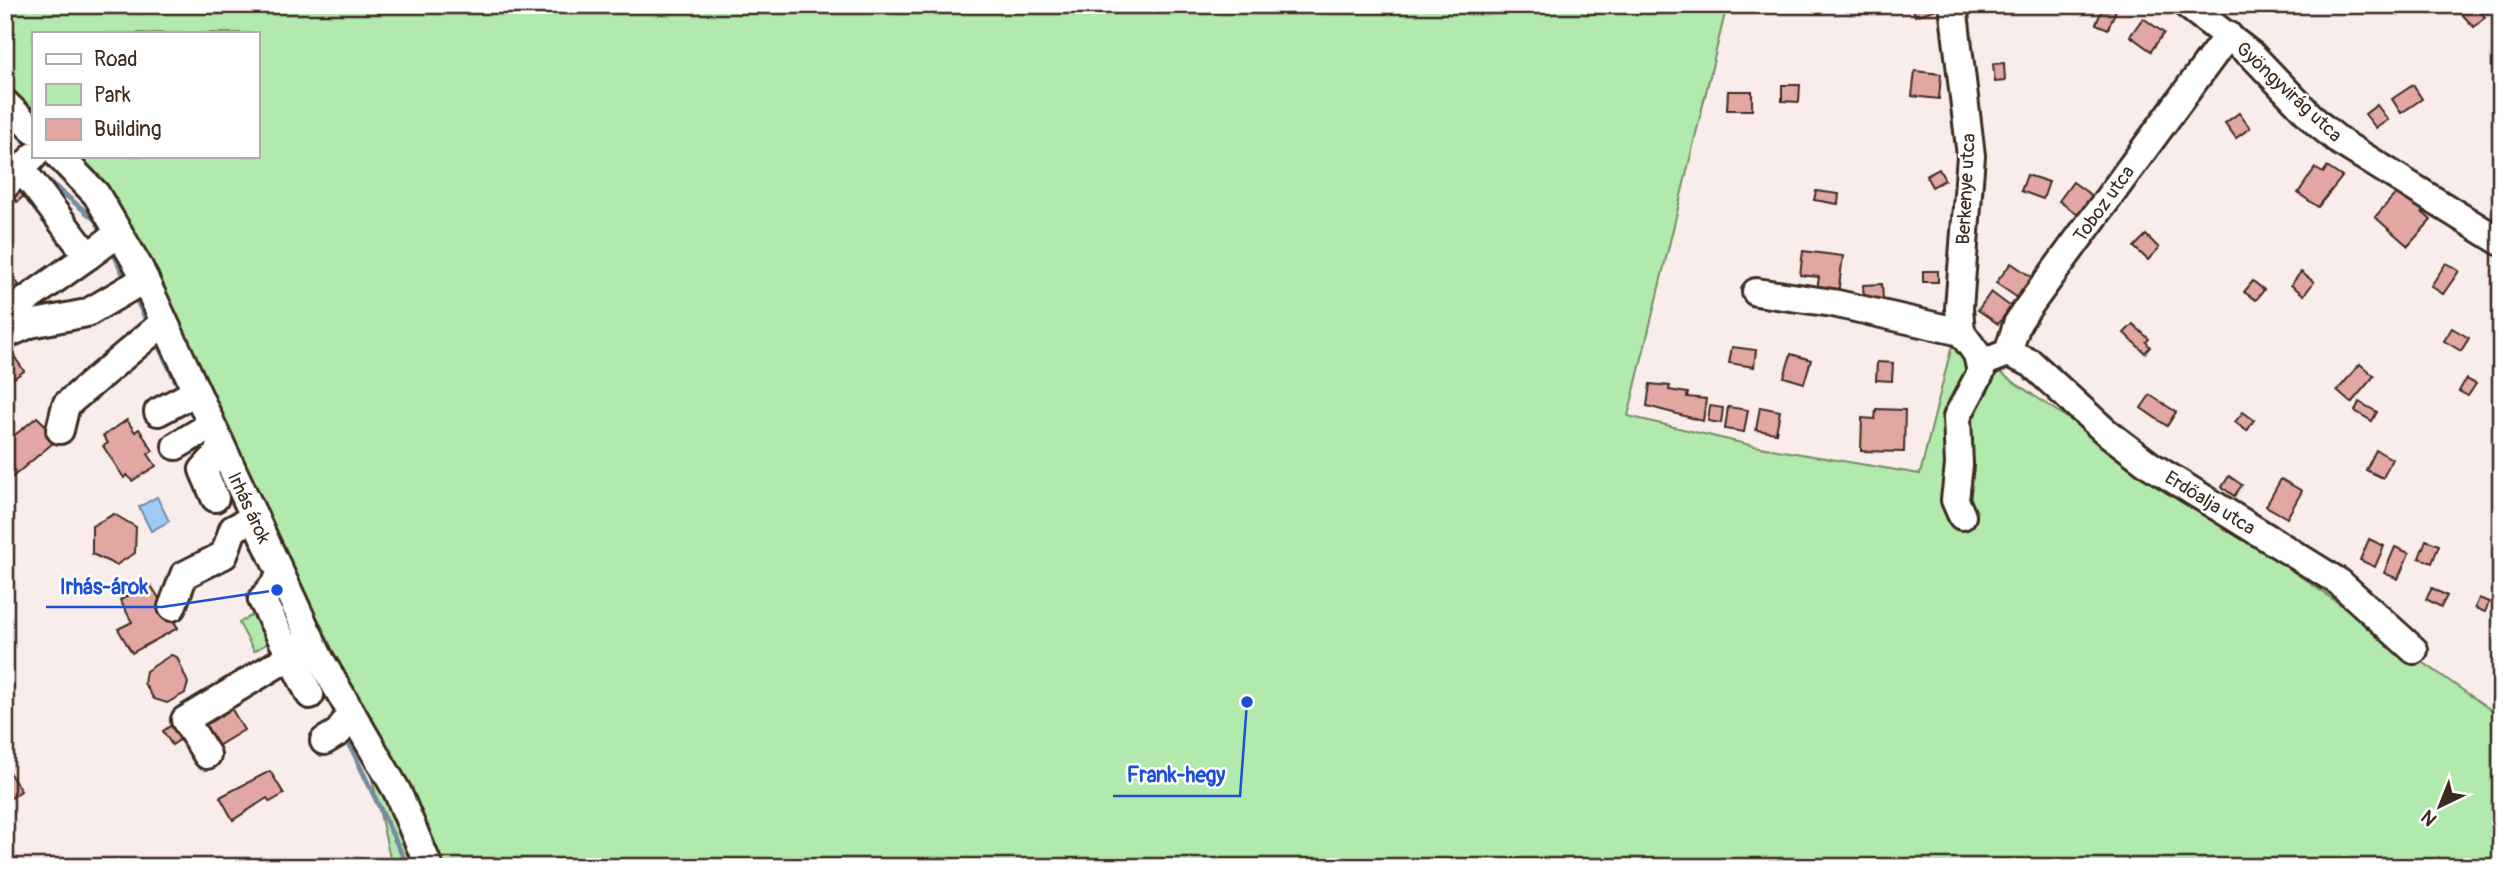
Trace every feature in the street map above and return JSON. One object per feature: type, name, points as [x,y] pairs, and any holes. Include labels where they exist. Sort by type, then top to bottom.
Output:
[{"type":"street","name":"Berkenye utca","points":[[1953,5],[1971,156],[1959,309],[1961,332]]},
{"type":"street","name":"Gyöngyvirág utca","points":[[2187,5],[2253,56],[2317,123],[2342,143],[2501,242]]},
{"type":"street","name":"Toboz utca","points":[[2008,353],[2014,331],[2026,310],[2228,35]]},
{"type":"street","points":[[5,103],[32,129]]},
{"type":"street","name":"Irhás árok","points":[[62,158],[96,194],[119,233],[133,285],[154,329],[177,402],[193,435],[222,449],[243,523],[275,584],[338,728],[397,791],[429,867]]},
{"type":"street","points":[[21,171],[93,253]]},
{"type":"street","points":[[5,315],[119,233]]},
{"type":"street","points":[[5,335],[30,324],[87,313],[133,285]]},
{"type":"street","points":[[1756,292],[1833,303],[1961,332],[1980,364],[1977,384],[1963,401],[1958,417],[1959,456],[1955,500],[1962,516]]},
{"type":"street","points":[[60,430],[66,405],[154,329]]},
{"type":"street","points":[[1980,364],[2008,353]]},
{"type":"street","name":"Erdőalja utca","points":[[2008,353],[2031,363],[2105,431],[2150,465],[2339,582],[2414,650]]},
{"type":"street","points":[[215,498],[203,470],[222,449]]},
{"type":"street","points":[[172,607],[184,575],[224,555],[243,523]]},
{"type":"street","points":[[207,755],[185,720],[301,646],[310,695]]},
{"type":"green space","points":[[5,5],[1727,5],[1628,416],[1754,446],[1920,474],[1953,341],[2257,546],[2501,717],[2501,867],[392,867],[367,756],[139,267],[60,158],[259,158],[259,32],[32,32],[32,129],[5,103]]},
{"type":"green space","points":[[258,612],[273,640],[254,651],[239,623]]},
{"type":"water","points":[[157,497],[169,521],[151,531],[139,507]]},
{"type":"building","points":[[1912,5],[1939,5],[1940,8],[1915,16]]},
{"type":"building","points":[[2104,5],[2118,5],[2108,29],[2096,24]]},
{"type":"building","points":[[2464,5],[2474,5],[2485,17],[2474,27],[2458,10]]},
{"type":"building","points":[[2143,18],[2164,33],[2151,51],[2130,36]]},
{"type":"building","points":[[2004,63],[2005,81],[1995,82],[1993,64]]},
{"type":"building","points":[[1915,71],[1941,74],[1939,99],[1912,96]]},
{"type":"building","points":[[1782,85],[1800,85],[1799,102],[1782,101]]},
{"type":"building","points":[[2413,85],[2422,99],[2401,113],[2392,99]]},
{"type":"building","points":[[1728,91],[1752,91],[1752,110],[1727,110]]},
{"type":"building","points":[[2377,105],[2388,120],[2376,128],[2365,114]]},
{"type":"building","points":[[2239,113],[2250,128],[2236,138],[2225,123]]},
{"type":"building","points":[[2327,167],[2342,177],[2318,207],[2298,193],[2315,168],[2323,173]]},
{"type":"building","points":[[1939,169],[1945,180],[1932,187],[1926,176]]},
{"type":"building","points":[[2027,175],[2049,182],[2043,199],[2021,191]]},
{"type":"building","points":[[2073,182],[2095,198],[2081,217],[2059,201]]},
{"type":"building","points":[[18,184],[26,194],[17,202],[8,192]]},
{"type":"building","points":[[1816,191],[1839,194],[1838,204],[1814,200]]},
{"type":"building","points":[[2398,191],[2424,210],[2422,212],[2431,220],[2408,246],[2375,217]]},
{"type":"building","points":[[2146,235],[2159,248],[2148,260],[2134,247]]},
{"type":"building","points":[[1803,251],[1843,256],[1838,294],[1817,291],[1819,277],[1800,275]]},
{"type":"building","points":[[2011,263],[2033,278],[2018,298],[1996,283]]},
{"type":"building","points":[[2446,263],[2459,271],[2443,294],[2431,286]]},
{"type":"building","points":[[5,266],[19,285],[5,296]]},
{"type":"building","points":[[1923,271],[1938,271],[1938,282],[1923,282]]},
{"type":"building","points":[[2301,272],[2314,282],[2304,295],[2291,285]]},
{"type":"building","points":[[2253,281],[2264,290],[2256,300],[2244,292]]},
{"type":"building","points":[[1882,284],[1883,299],[1864,300],[1863,285]]},
{"type":"building","points":[[1991,292],[2011,307],[1998,324],[1978,310]]},
{"type":"building","points":[[2133,324],[2149,339],[2146,342],[2150,347],[2145,353],[2124,333]]},
{"type":"building","points":[[2452,328],[2469,338],[2461,351],[2444,341]]},
{"type":"building","points":[[6,344],[24,371],[6,384],[8,387],[5,389]]},
{"type":"building","points":[[1732,347],[1756,350],[1754,367],[1729,363]]},
{"type":"building","points":[[1791,354],[1811,360],[1804,383],[1784,377]]},
{"type":"building","points":[[1877,362],[1893,363],[1892,381],[1876,380]]},
{"type":"building","points":[[2360,364],[2374,376],[2351,403],[2337,391]]},
{"type":"building","points":[[2466,379],[2476,384],[2468,396],[2459,391]]},
{"type":"building","points":[[1650,384],[1670,386],[1669,390],[1688,393],[1687,397],[1706,399],[1703,421],[1647,406]]},
{"type":"building","points":[[2150,395],[2176,412],[2167,426],[2141,408]]},
{"type":"building","points":[[2359,402],[2377,412],[2372,421],[2355,411]]},
{"type":"building","points":[[1710,406],[1723,408],[1721,423],[1708,421]]},
{"type":"building","points":[[1728,407],[1748,410],[1744,432],[1725,429]]},
{"type":"building","points":[[1760,407],[1780,411],[1776,433],[1756,430]]},
{"type":"building","points":[[1876,409],[1905,410],[1904,452],[1861,451],[1862,418],[1875,419]]},
{"type":"building","points":[[2243,412],[2254,420],[2247,431],[2235,422]]},
{"type":"building","points":[[37,417],[59,438],[10,479],[5,473],[5,443]]},
{"type":"building","points":[[127,420],[135,432],[139,429],[153,451],[148,454],[156,466],[132,481],[127,475],[124,478],[103,446],[108,443],[103,436]]},
{"type":"building","points":[[2376,450],[2392,459],[2383,478],[2366,470]]},
{"type":"building","points":[[2229,476],[2242,485],[2234,496],[2222,487]]},
{"type":"building","points":[[2281,479],[2302,491],[2287,518],[2266,506]]},
{"type":"building","points":[[114,514],[136,527],[135,553],[116,565],[92,554],[92,526]]},
{"type":"building","points":[[2369,539],[2384,546],[2375,567],[2360,560]]},
{"type":"building","points":[[2426,540],[2439,545],[2432,563],[2419,558]]},
{"type":"building","points":[[2395,547],[2409,553],[2398,579],[2384,573]]},
{"type":"building","points":[[150,584],[178,628],[132,653],[118,629],[132,622],[120,600]]},
{"type":"building","points":[[2432,588],[2447,596],[2441,607],[2426,599]]},
{"type":"building","points":[[2479,598],[2489,602],[2485,612],[2475,608]]},
{"type":"building","points":[[171,655],[177,657],[188,683],[185,693],[167,703],[154,699],[144,683],[146,671]]},
{"type":"building","points":[[227,701],[244,730],[211,750],[194,721]]},
{"type":"building","points":[[179,720],[188,734],[172,745],[163,731]]},
{"type":"building","points":[[5,766],[21,791],[5,802]]},
{"type":"building","points":[[270,771],[284,794],[270,802],[267,798],[233,820],[220,797]]},
{"type":"waterway","points":[[5,144],[21,158]]},
{"type":"waterway","points":[[39,173],[98,222],[105,236]]},
{"type":"waterway","points":[[111,248],[126,280]]},
{"type":"waterway","points":[[134,295],[148,324]]},
{"type":"waterway","points":[[155,339],[180,390]]},
{"type":"waterway","points":[[188,405],[197,425]]},
{"type":"waterway","points":[[329,699],[338,718]]},
{"type":"waterway","points":[[346,737],[408,867]]},
{"type":"place","name":"Irhás-árok","points":[[277,590]]},
{"type":"place","name":"Frank-hegy","points":[[1247,702]]}]
